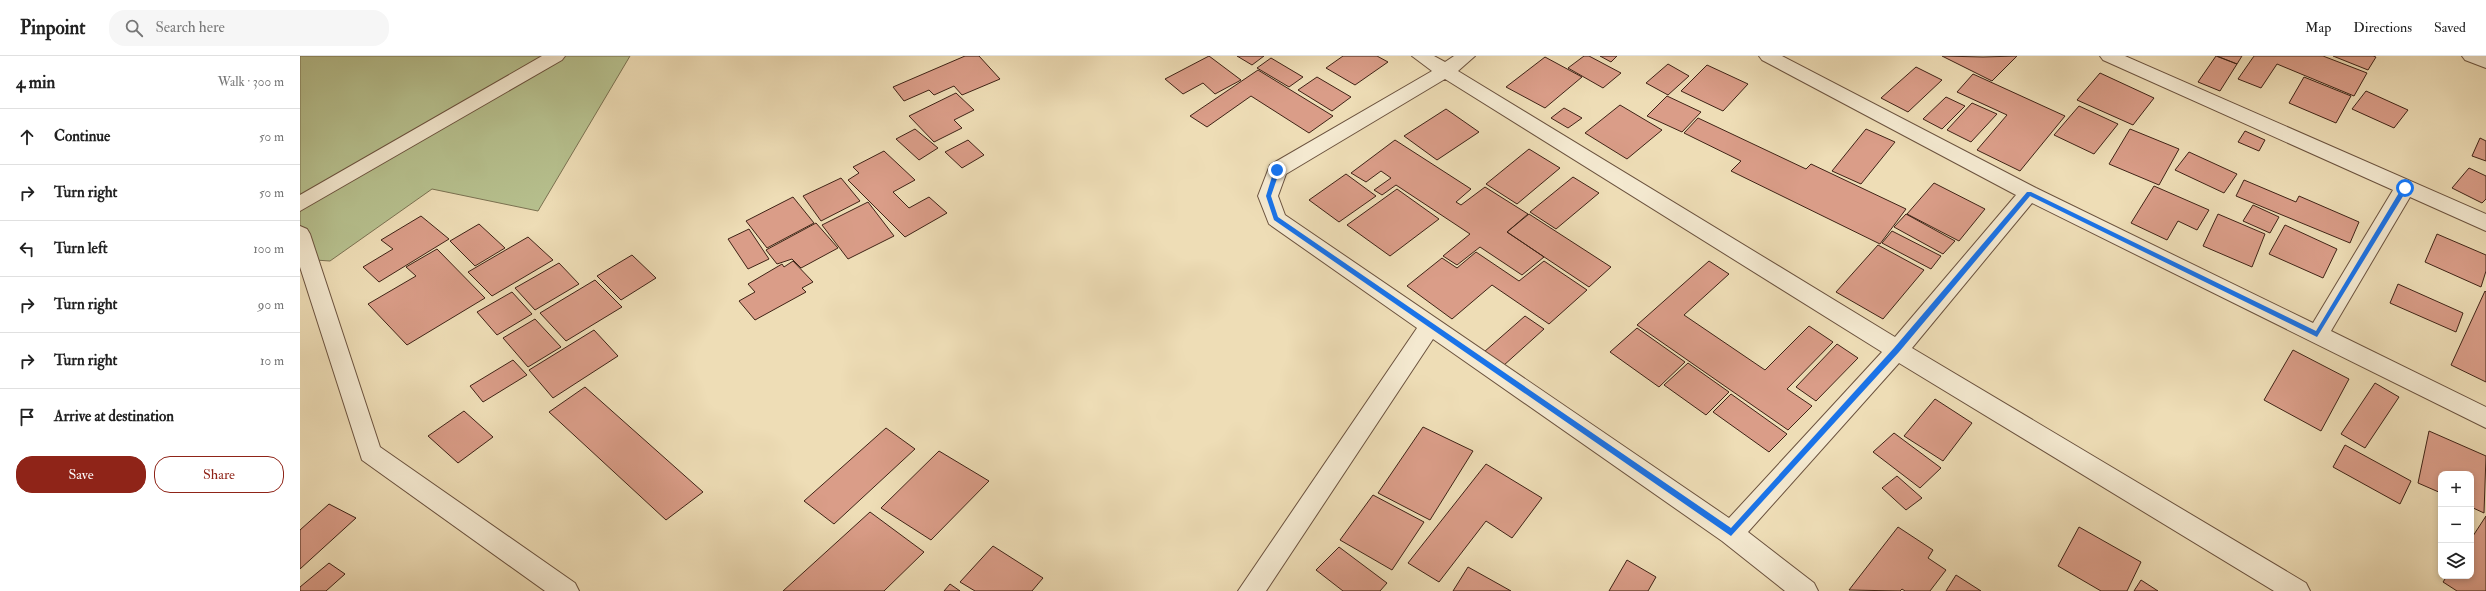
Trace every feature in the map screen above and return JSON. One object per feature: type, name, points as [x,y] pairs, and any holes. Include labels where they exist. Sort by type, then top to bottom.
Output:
[{"type":"street","points":[[300,204],[556,56]]},
{"type":"street","points":[[1421,56],[1896,350],[2297,591]]},
{"type":"street","points":[[1466,56],[1446,71],[1277,170],[1268,196],[1276,218],[1731,533],[1805,591]]},
{"type":"street","points":[[1768,56],[2029,193],[2486,418]]},
{"type":"street","points":[[2109,56],[2130,60],[2405,188],[2486,223]]},
{"type":"street","points":[[2471,56],[2486,62]]},
{"type":"street","points":[[2317,335],[2405,188]]},
{"type":"street","points":[[1731,533],[1896,350],[2029,193]]},
{"type":"street","points":[[300,234],[370,453],[566,591]]},
{"type":"street","points":[[1251,591],[1431,325]]},
{"type":"green space","points":[[300,56],[630,56],[538,211],[432,189],[330,261],[300,259]]},
{"type":"building","points":[[965,56],[979,56],[1000,79],[962,95],[954,86],[934,95],[929,90],[904,101],[893,87]]},
{"type":"building","points":[[1209,56],[1241,80],[1215,94],[1203,83],[1183,94],[1165,79]]},
{"type":"building","points":[[1237,56],[1264,56],[1252,65]]},
{"type":"building","points":[[1343,56],[1377,56],[1388,62],[1355,85],[1326,68]]},
{"type":"building","points":[[1584,56],[1589,56],[1621,73],[1603,88],[1568,68]]},
{"type":"building","points":[[1600,56],[1617,56],[1611,62]]},
{"type":"building","points":[[1942,56],[1983,57],[2017,56],[1992,81]]},
{"type":"building","points":[[2216,56],[2237,64],[2220,91],[2198,82]]},
{"type":"building","points":[[2217,56],[2242,56],[2237,64]]},
{"type":"building","points":[[2254,56],[2323,56],[2367,73],[2354,96],[2277,64],[2261,88],[2238,79]]},
{"type":"building","points":[[2333,56],[2373,56],[2376,57],[2368,70]]},
{"type":"building","points":[[1545,57],[1582,77],[1545,108],[1506,87]]},
{"type":"building","points":[[1271,58],[1303,77],[1289,87],[1257,68]]},
{"type":"building","points":[[1668,64],[1689,76],[1668,95],[1646,83]]},
{"type":"building","points":[[1707,65],[1748,84],[1723,111],[1681,91]]},
{"type":"building","points":[[1916,67],[1942,80],[1908,112],[1881,98]]},
{"type":"building","points":[[1258,70],[1333,116],[1309,133],[1251,96],[1207,127],[1190,116]]},
{"type":"building","points":[[2100,73],[2154,98],[2133,125],[2077,100]]},
{"type":"building","points":[[1973,74],[2065,116],[2020,171],[1977,150],[2007,115],[1957,92]]},
{"type":"building","points":[[1317,77],[1351,97],[1332,111],[1298,90]]},
{"type":"building","points":[[2304,77],[2351,96],[2336,123],[2289,103]]},
{"type":"building","points":[[2366,91],[2408,110],[2394,128],[2352,109]]},
{"type":"building","points":[[956,93],[974,110],[954,120],[962,128],[934,142],[909,116]]},
{"type":"building","points":[[1667,96],[1701,112],[1682,132],[1647,116]]},
{"type":"building","points":[[1946,97],[1965,106],[1942,129],[1923,119]]},
{"type":"building","points":[[1972,103],[1997,114],[1971,142],[1947,130]]},
{"type":"building","points":[[1620,105],[1662,130],[1627,159],[1585,133]]},
{"type":"building","points":[[2079,106],[2118,124],[2094,154],[2054,135]]},
{"type":"building","points":[[1564,108],[1582,118],[1568,128],[1551,118]]},
{"type":"building","points":[[1446,109],[1479,132],[1437,160],[1404,136]]},
{"type":"building","points":[[1698,118],[1806,169],[1811,164],[1906,209],[1880,244],[1731,171],[1741,161],[1684,133]]},
{"type":"building","points":[[915,129],[938,148],[919,160],[896,139]]},
{"type":"building","points":[[1866,129],[1895,142],[1861,184],[1832,171]]},
{"type":"building","points":[[2130,129],[2179,149],[2159,185],[2109,164]]},
{"type":"building","points":[[2245,131],[2265,140],[2259,151],[2238,142]]},
{"type":"building","points":[[2480,138],[2486,141],[2486,161],[2472,156]]},
{"type":"building","points":[[968,140],[984,155],[962,168],[945,152]]},
{"type":"building","points":[[1395,140],[1471,189],[1456,202],[1461,205],[1485,187],[1528,214],[1507,232],[1544,257],[1522,275],[1480,247],[1457,265],[1443,256],[1470,234],[1396,185],[1382,195],[1374,190],[1391,178],[1381,171],[1366,182],[1351,173]]},
{"type":"building","points":[[1529,149],[1560,168],[1517,204],[1486,184]]},
{"type":"building","points":[[884,151],[915,180],[893,192],[909,208],[929,197],[947,213],[905,237],[848,180],[859,173],[853,167]]},
{"type":"building","points":[[2189,152],[2237,174],[2224,193],[2175,170]]},
{"type":"building","points":[[2469,168],[2486,176],[2486,199],[2482,203],[2452,188]]},
{"type":"building","points":[[1346,174],[1376,196],[1339,222],[1309,200]]},
{"type":"building","points":[[1573,177],[1599,193],[1556,229],[1530,212]]},
{"type":"building","points":[[841,178],[860,201],[821,221],[803,196]]},
{"type":"building","points":[[2244,180],[2296,202],[2299,196],[2359,222],[2350,243],[2236,196]]},
{"type":"building","points":[[1934,183],[1985,209],[1959,241],[1907,214]]},
{"type":"building","points":[[2154,186],[2209,210],[2197,230],[2178,221],[2167,240],[2131,223]]},
{"type":"building","points":[[1397,189],[1439,219],[1390,256],[1347,225]]},
{"type":"building","points":[[793,197],[814,223],[767,248],[746,221]]},
{"type":"building","points":[[868,202],[894,236],[848,259],[822,225]]},
{"type":"building","points":[[2253,205],[2279,217],[2270,233],[2243,221]]},
{"type":"building","points":[[1529,214],[1611,267],[1589,287],[1507,232]]},
{"type":"building","points":[[1906,214],[1955,241],[1943,254],[1894,227]]},
{"type":"building","points":[[2218,214],[2265,234],[2252,267],[2203,246]]},
{"type":"building","points":[[421,216],[449,239],[379,282],[363,267],[393,249],[381,240]]},
{"type":"building","points":[[816,223],[838,248],[801,268],[792,259],[777,264],[766,250]]},
{"type":"building","points":[[479,224],[505,248],[475,266],[450,241]]},
{"type":"building","points":[[2285,225],[2337,249],[2323,278],[2269,254]]},
{"type":"building","points":[[749,229],[769,259],[748,269],[728,239]]},
{"type":"building","points":[[1892,231],[1941,256],[1931,269],[1882,243]]},
{"type":"building","points":[[2437,234],[2486,255],[2486,271],[2481,287],[2425,262]]},
{"type":"building","points":[[528,237],[553,260],[492,296],[468,272]]},
{"type":"building","points":[[1878,245],[1924,270],[1883,319],[1836,292]]},
{"type":"building","points":[[437,249],[485,298],[407,345],[368,304],[416,276],[406,267]]},
{"type":"building","points":[[1476,252],[1519,281],[1544,261],[1587,290],[1549,324],[1492,285],[1452,319],[1407,286],[1442,258],[1457,268]]},
{"type":"building","points":[[632,255],[656,278],[621,300],[597,276]]},
{"type":"building","points":[[793,261],[813,282],[802,288],[806,292],[755,320],[739,301],[755,292],[748,284],[782,264],[784,267]]},
{"type":"building","points":[[1709,261],[1729,274],[1684,315],[1765,370],[1809,326],[1833,342],[1787,389],[1812,406],[1788,430],[1637,325]]},
{"type":"building","points":[[559,263],[579,284],[535,310],[515,288]]},
{"type":"building","points":[[595,280],[622,307],[566,341],[540,313]]},
{"type":"building","points":[[2398,284],[2463,313],[2456,332],[2390,303]]},
{"type":"building","points":[[2485,291],[2486,292],[2486,382],[2451,365]]},
{"type":"building","points":[[512,292],[532,314],[497,335],[477,312]]},
{"type":"building","points":[[1525,316],[1544,329],[1503,366],[1484,352]]},
{"type":"building","points":[[535,319],[561,347],[528,367],[503,338]]},
{"type":"building","points":[[1637,328],[1685,362],[1659,387],[1610,352]]},
{"type":"building","points":[[594,330],[618,356],[553,398],[529,370]]},
{"type":"building","points":[[1837,344],[1858,358],[1816,401],[1796,387]]},
{"type":"building","points":[[2293,350],[2349,379],[2321,431],[2264,400]]},
{"type":"building","points":[[513,360],[527,375],[483,402],[470,386]]},
{"type":"building","points":[[1688,363],[1729,392],[1706,415],[1664,385]]},
{"type":"building","points":[[2375,383],[2399,397],[2365,448],[2341,434]]},
{"type":"building","points":[[585,387],[703,492],[666,520],[549,412]]},
{"type":"building","points":[[1731,394],[1787,434],[1769,452],[1713,412]]},
{"type":"building","points":[[1935,399],[1972,423],[1943,461],[1904,436]]},
{"type":"building","points":[[464,411],[493,437],[458,463],[428,436]]},
{"type":"building","points":[[1423,427],[1473,451],[1430,520],[1378,493]]},
{"type":"building","points":[[886,428],[915,449],[834,524],[804,501]]},
{"type":"building","points":[[2429,431],[2486,456],[2484,513],[2474,508],[2474,471],[2438,471],[2438,492],[2418,483]]},
{"type":"building","points":[[1894,433],[1941,468],[1920,488],[1873,452]]},
{"type":"building","points":[[2345,445],[2411,481],[2400,504],[2333,467]]},
{"type":"building","points":[[939,451],[989,481],[931,540],[881,508]]},
{"type":"building","points":[[1486,464],[1542,498],[1512,538],[1486,521],[1439,582],[1408,563]]},
{"type":"building","points":[[1897,476],[1922,498],[1906,510],[1882,488]]},
{"type":"building","points":[[1373,495],[1424,522],[1392,570],[1340,540]]},
{"type":"building","points":[[329,504],[356,518],[300,569],[300,530]]},
{"type":"building","points":[[870,512],[924,552],[884,591],[783,591]]},
{"type":"building","points":[[2486,516],[2486,591],[2457,591],[2443,582],[2445,579],[2474,579],[2474,534]]},
{"type":"building","points":[[1898,527],[1933,550],[1928,558],[1946,570],[1930,591],[1905,591],[1902,589],[1900,591],[1849,590]]},
{"type":"building","points":[[2079,527],[2141,562],[2127,591],[2101,591],[2058,566]]},
{"type":"building","points":[[993,546],[1043,578],[1032,591],[975,591],[960,582]]},
{"type":"building","points":[[1339,547],[1387,583],[1380,591],[1343,591],[1316,570]]},
{"type":"building","points":[[1627,560],[1656,577],[1648,591],[1609,591]]},
{"type":"building","points":[[329,563],[345,574],[326,591],[300,591],[300,587]]},
{"type":"building","points":[[1468,567],[1511,591],[1453,591]]},
{"type":"building","points":[[1956,575],[1981,591],[1946,591]]},
{"type":"building","points":[[2141,580],[2158,591],[2134,591]]},
{"type":"building","points":[[950,584],[960,591],[944,591]]},
{"type":"route","points":[[1277,170],[1268,196],[1276,218],[1731,533],[1896,350],[2029,193],[2317,335],[2405,188]]}]
